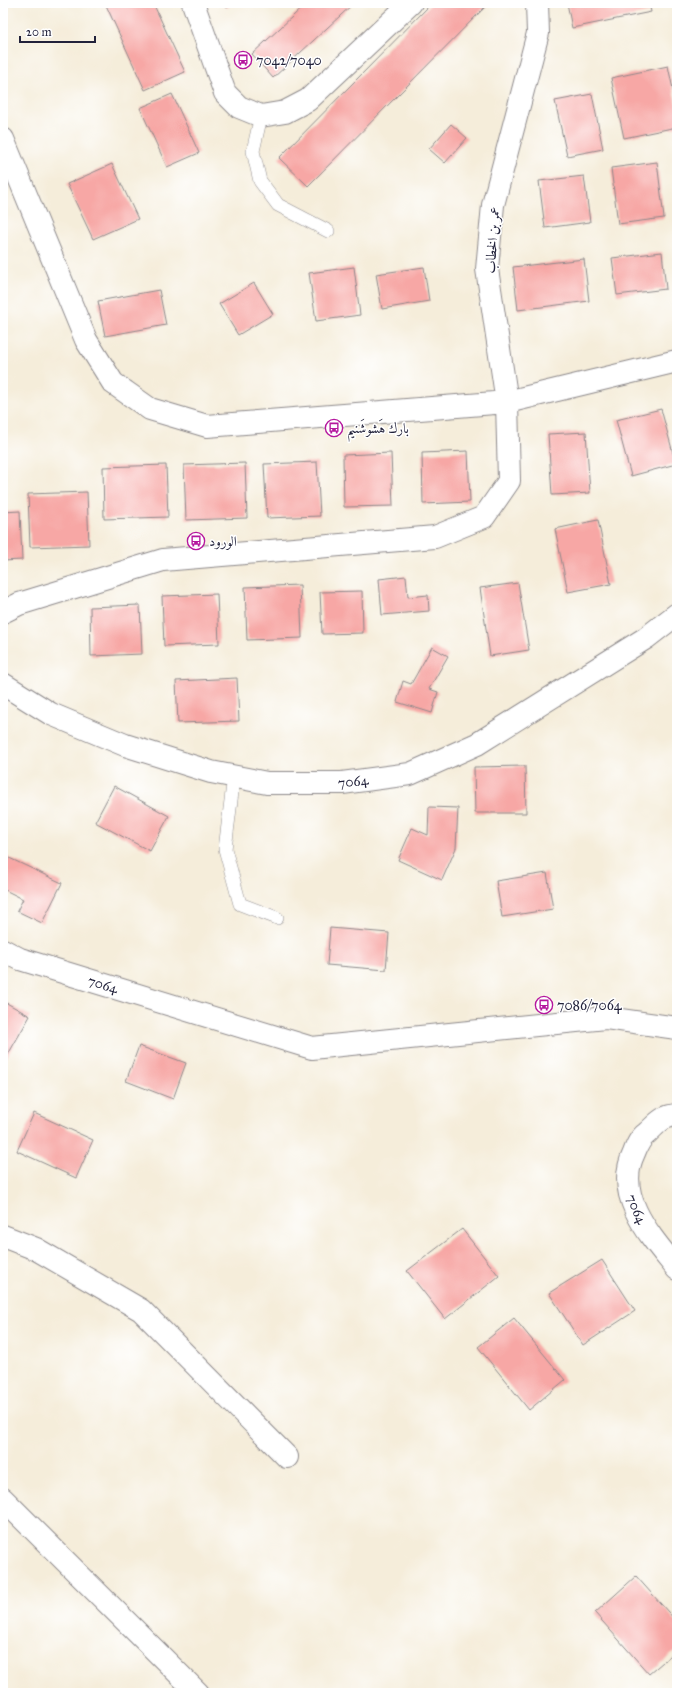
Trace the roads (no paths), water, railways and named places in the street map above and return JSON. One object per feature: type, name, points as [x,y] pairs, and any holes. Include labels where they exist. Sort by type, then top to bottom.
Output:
[{"type":"street","points":[[192,3],[225,93],[239,107],[262,116],[285,112],[308,100],[411,3]]},
{"type":"street","name":"عمر بن الخطاب","points":[[3,612],[19,604],[163,560],[435,537],[484,517],[509,481],[507,402],[487,269],[493,205],[538,33],[537,3]]},
{"type":"street","points":[[3,139],[86,340],[113,383],[150,409],[207,426],[507,402],[677,361]]},
{"type":"street","name":"7064","points":[[3,684],[52,714],[125,746],[211,772],[267,783],[342,783],[410,774],[477,744],[646,638],[677,614]]},
{"type":"street","name":"7064","points":[[3,950],[20,958],[312,1048],[606,1018],[677,1028]]},
{"type":"street","name":"7064","points":[[677,1115],[667,1116],[642,1137],[629,1163],[629,1191],[645,1228],[677,1269]]},
{"type":"street","points":[[3,1236],[36,1249],[141,1310],[287,1457]]},
{"type":"street","points":[[3,1499],[198,1693]]},
{"type":"lane","points":[[262,116],[253,151],[260,181],[278,206],[328,232]]},
{"type":"lane","points":[[234,776],[225,849],[240,904],[277,918]]},
{"type":"place","name":"7042/7040","points":[[243,60]]},
{"type":"place","name":"بارك هَشوشَنيم","points":[[334,428]]},
{"type":"place","name":"الورود","points":[[196,541]]},
{"type":"place","name":"7086/7064","points":[[544,1005]]}]
